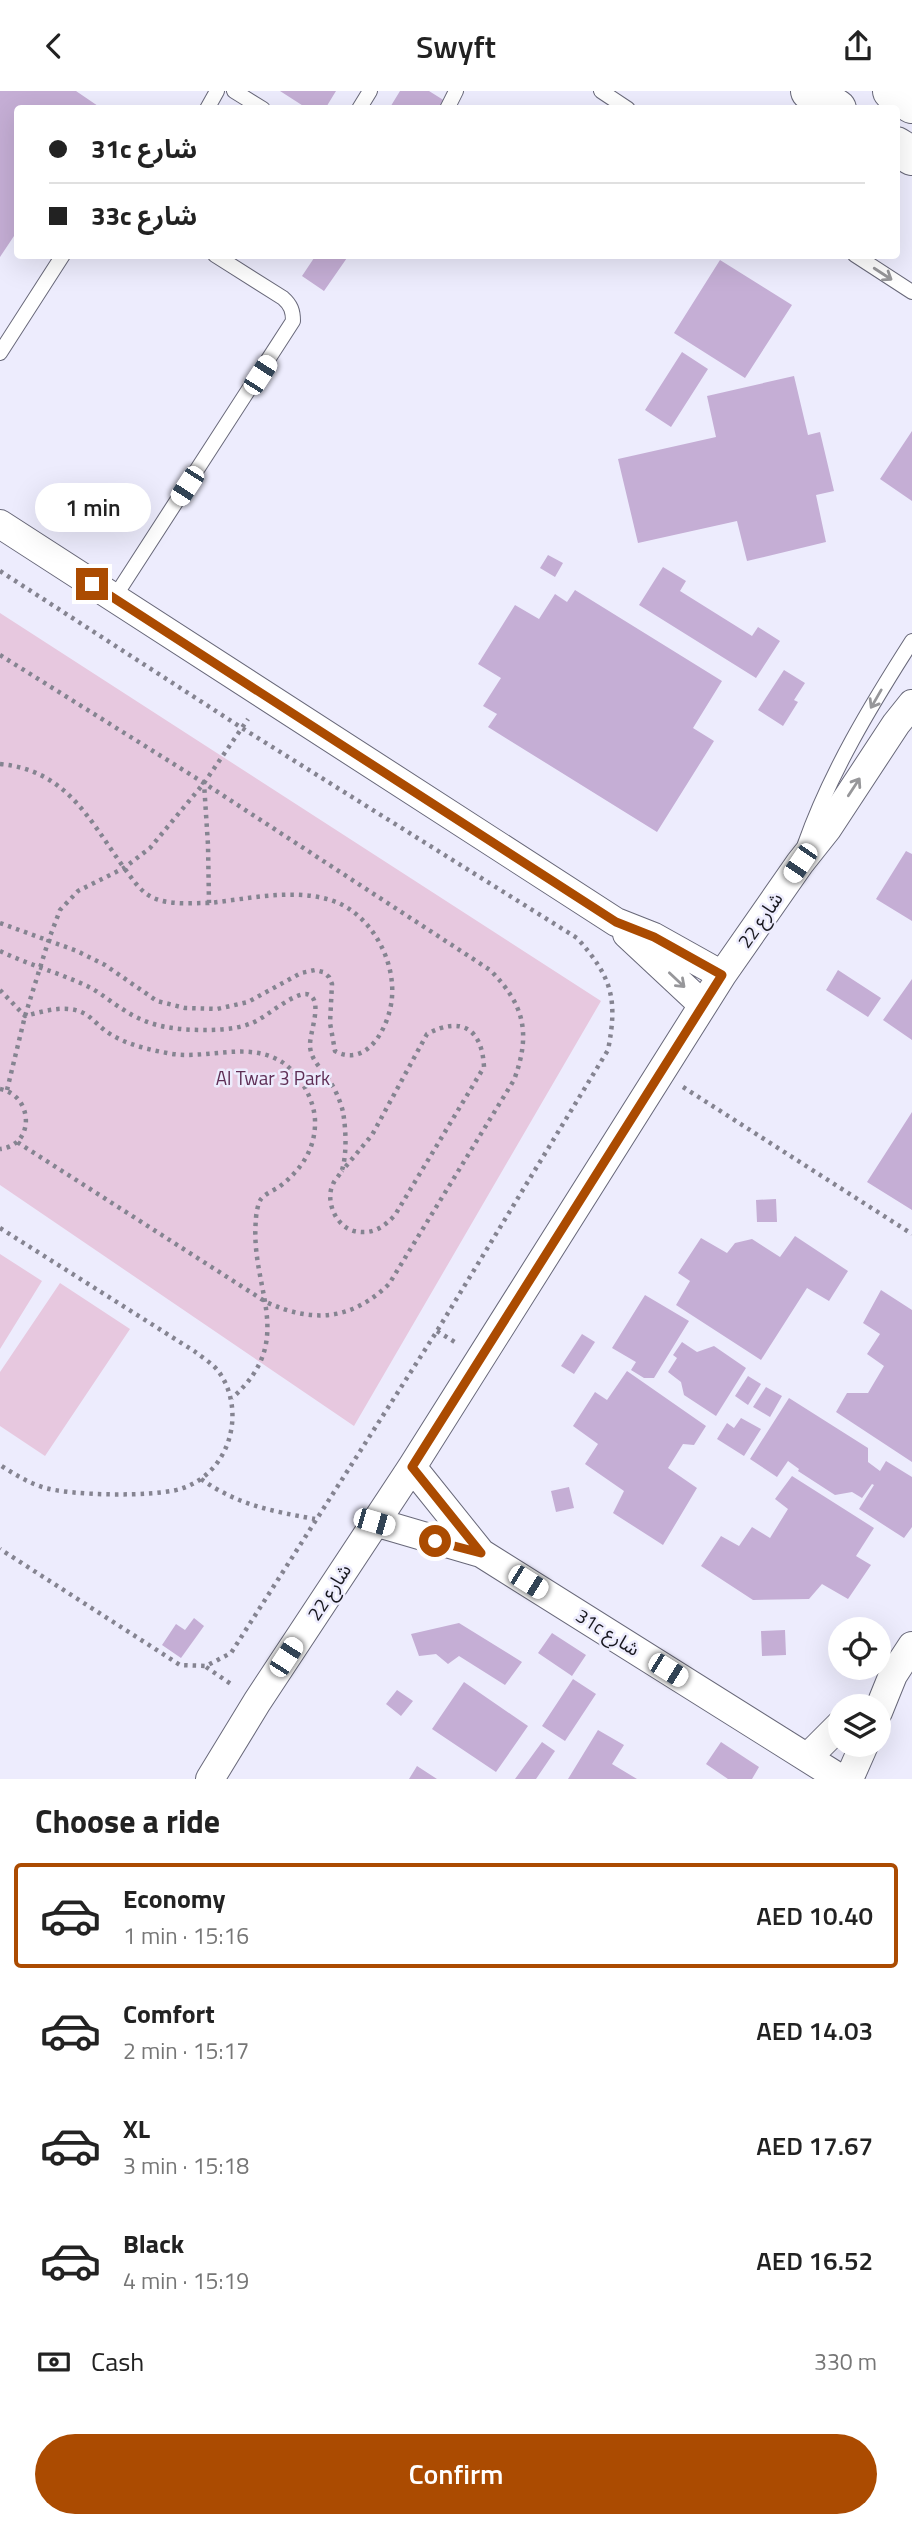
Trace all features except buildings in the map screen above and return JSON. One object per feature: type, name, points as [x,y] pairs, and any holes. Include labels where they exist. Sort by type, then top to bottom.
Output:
[{"type":"main road","points":[[810,91],[831,105]]},
{"type":"main road","points":[[892,91],[912,104]]},
{"type":"street","points":[[0,524],[616,922],[654,937],[722,975]]},
{"type":"street","name":"شارع 22","points":[[209,1779],[412,1467],[722,975],[827,829],[884,741],[912,704]]},
{"type":"street","points":[[616,922],[703,1005]]},
{"type":"street","name":"31c شارع","points":[[412,1467],[481,1553]]},
{"type":"street","name":"31c شارع","points":[[374,1522],[481,1553],[841,1779]]},
{"type":"street","points":[[885,1694],[893,1675],[912,1646]]},
{"type":"street","points":[[873,1694],[893,1675]]},
{"type":"street","points":[[807,1757],[828,1737]]},
{"type":"street","points":[[849,1779],[859,1757]]},
{"type":"lane","points":[[234,91],[257,105]]},
{"type":"lane","points":[[601,91],[622,105]]},
{"type":"lane","points":[[0,353],[60,259]]},
{"type":"lane","points":[[114,598],[293,321],[290,304],[221,259]]},
{"type":"lane","points":[[861,259],[912,292]]},
{"type":"lane","points":[[800,863],[805,842],[825,796],[873,706],[912,641]]},
{"type":"path","points":[[0,571],[577,938],[598,961],[610,989],[614,1020],[608,1050],[601,1062],[437,1331],[314,1519],[231,1653],[206,1666],[180,1665],[0,1549]]},
{"type":"path","points":[[0,655],[204,783],[490,970],[507,988],[519,1009],[524,1033],[523,1057],[514,1080],[388,1283],[374,1298],[354,1309],[332,1315],[309,1316],[286,1311],[266,1302],[17,1142]]},
{"type":"path","points":[[7,1090],[25,1016],[60,910],[78,891],[124,868],[150,848],[204,783],[264,695]]},
{"type":"path","points":[[0,764],[21,766],[58,783],[92,821],[140,889],[156,899],[180,904],[312,896],[335,902],[353,911],[373,930],[391,975],[393,996],[389,1016],[379,1036],[368,1049],[358,1057],[346,1057],[335,1051],[330,1023],[332,984],[323,972],[314,970],[302,973],[248,1002],[218,1009],[186,1009],[158,1001],[105,965],[49,939],[22,933],[0,923]]},
{"type":"path","points":[[204,783],[209,903]]},
{"type":"path","points":[[0,951],[92,988],[126,1012],[155,1026],[186,1030],[222,1030],[252,1023],[302,993],[314,998],[316,1006],[310,1045],[312,1060],[332,1083],[342,1110],[344,1131],[342,1171],[332,1186],[330,1203],[336,1219],[350,1230],[367,1233],[383,1227],[395,1215],[484,1067],[483,1049],[475,1034],[460,1026],[442,1026],[427,1034],[372,1135],[342,1171]]},
{"type":"path","points":[[0,990],[25,1016]]},
{"type":"path","points":[[25,1016],[48,1009],[68,1009],[84,1013],[106,1032],[129,1044],[170,1054],[198,1055],[240,1051],[261,1054],[281,1062],[296,1076],[308,1094],[315,1117],[315,1138],[307,1158],[286,1181],[261,1199],[256,1219],[266,1302],[267,1343],[261,1364],[249,1383],[232,1398]]},
{"type":"path","points":[[660,1072],[912,1234]]},
{"type":"path","points":[[0,1089],[16,1095],[27,1113],[23,1134],[17,1142],[0,1149]]},
{"type":"path","points":[[0,1228],[194,1351],[218,1370],[232,1398],[233,1429],[222,1457],[201,1479],[180,1489],[158,1492],[63,1492],[25,1481],[0,1465]]},
{"type":"path","points":[[201,1479],[245,1504],[314,1519]]},
{"type":"green space","name":"Al Twar 3 Park","points":[[0,613],[601,1001],[354,1426],[0,1185]]},
{"type":"green space","points":[[0,1254],[42,1281],[0,1349]]},
{"type":"green space","points":[[60,1283],[130,1329],[45,1456],[0,1426],[0,1372]]},
{"type":"route","points":[[92,584],[616,922],[627,924],[654,937],[722,975],[412,1467],[481,1553],[435,1541]]}]
